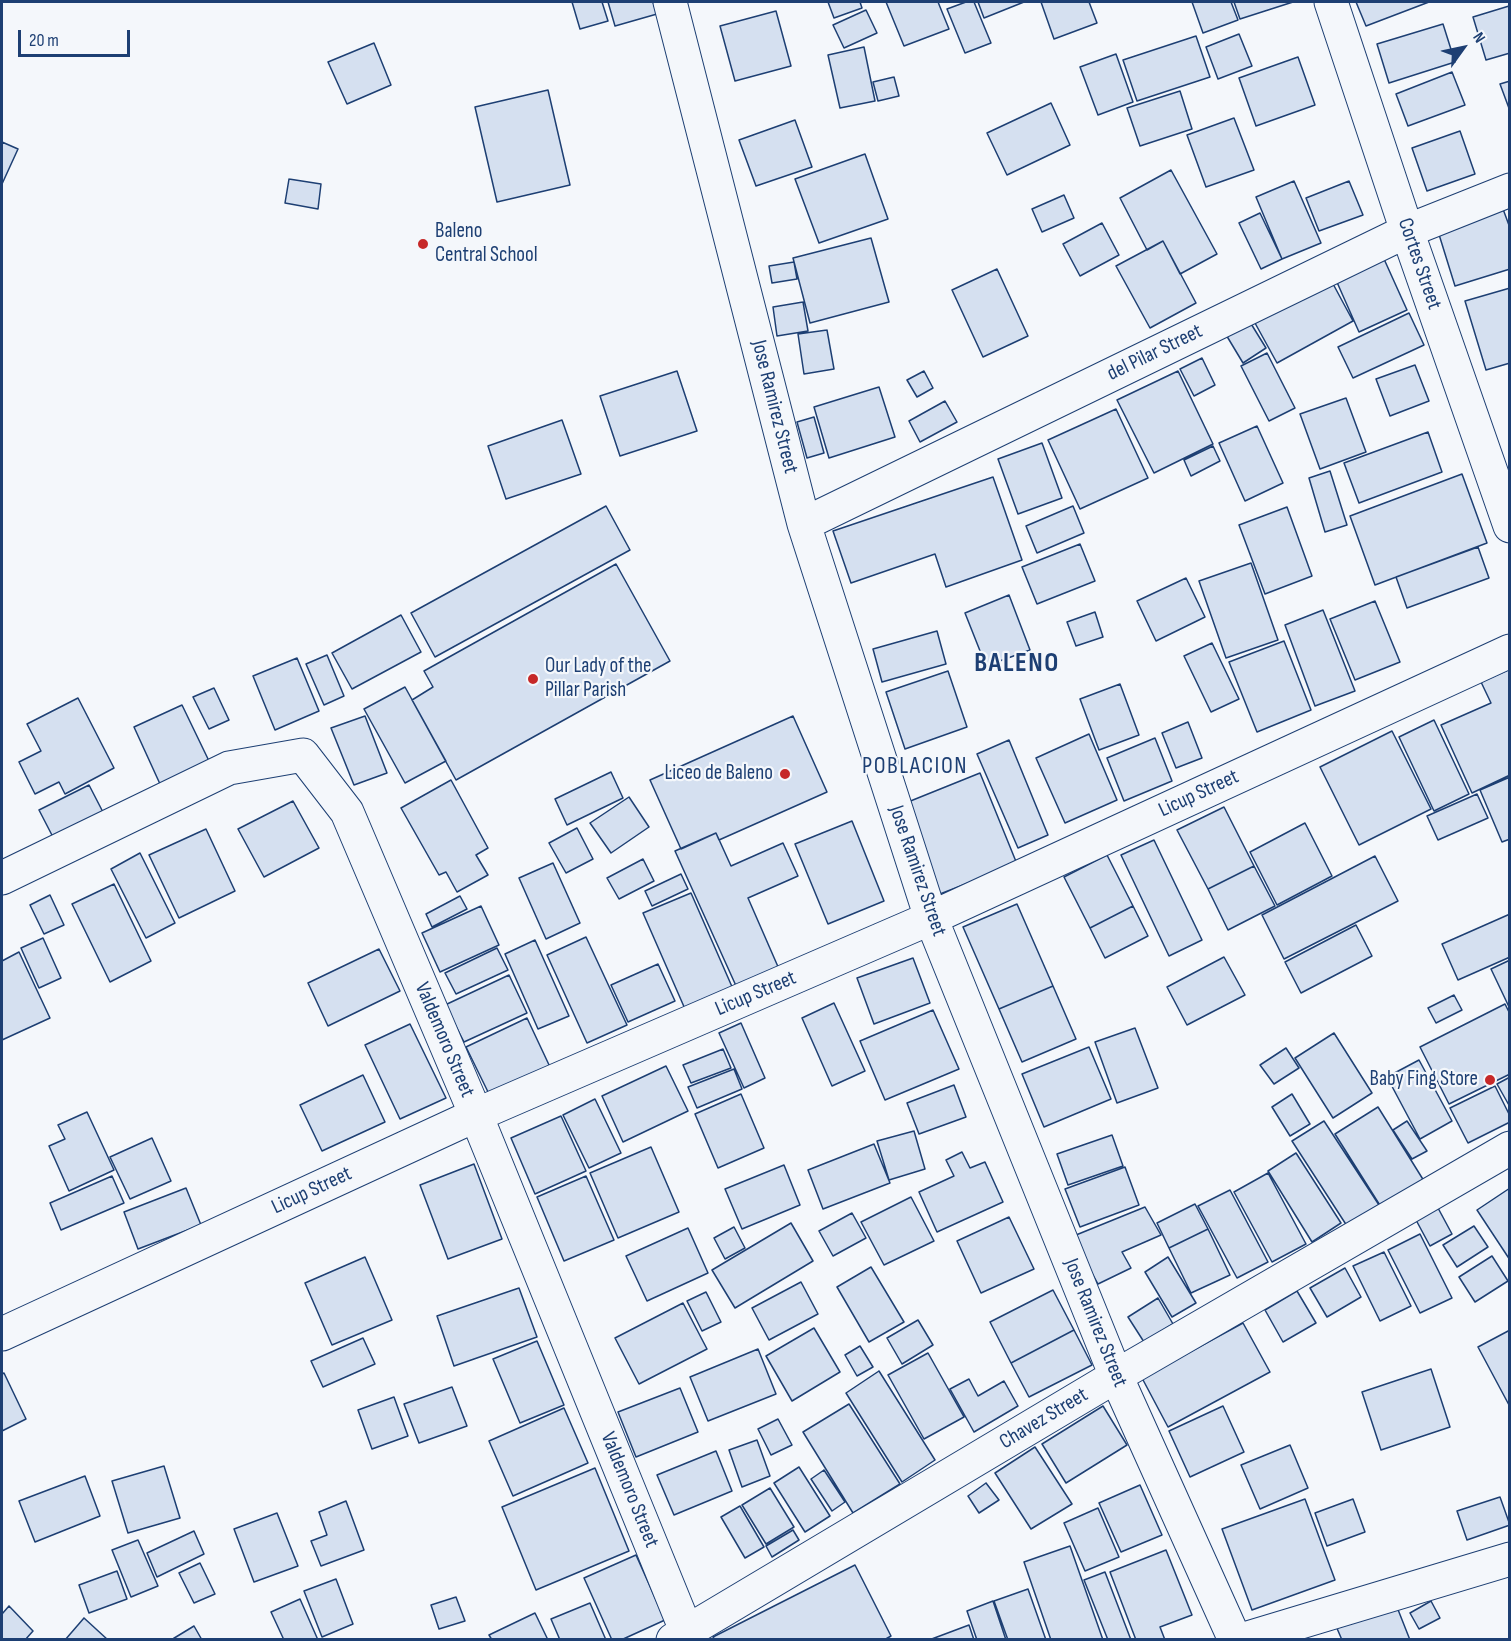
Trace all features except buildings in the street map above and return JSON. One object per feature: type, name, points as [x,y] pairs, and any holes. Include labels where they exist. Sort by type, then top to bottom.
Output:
[{"type":"street","name":"Cortes Street","points":[[1331,2],[1509,526]]},
{"type":"street","name":"Jose Ramirez Street","points":[[676,3],[804,524],[931,918],[1116,1376],[1235,1640]]},
{"type":"street","name":"del Pilar Street","points":[[804,524],[1407,231],[1509,190]]},
{"type":"street","name":"Licup Street","points":[[2,1334],[476,1115],[931,918],[1509,651]]},
{"type":"street","name":"Valdemoro Street","points":[[2,878],[230,768],[303,755],[347,812],[476,1115],[683,1637]]},
{"type":"street","name":"Chavez Street","points":[[683,1637],[1116,1376],[1509,1148]]},
{"type":"street","points":[[1241,1640],[1509,1558]]},
{"type":"place","name":"Baleno Central School","points":[[423,244]]},
{"type":"place","name":"Our Lady of the Pillar Parish","points":[[533,679]]},
{"type":"place","name":"Liceo de Baleno","points":[[785,774]]},
{"type":"place","name":"Baby Fing Store","points":[[1490,1080]]},
{"type":"district","name":"BALENO","points":[[1017,664]]},
{"type":"district","name":"POBLACION","points":[[915,767]]}]
